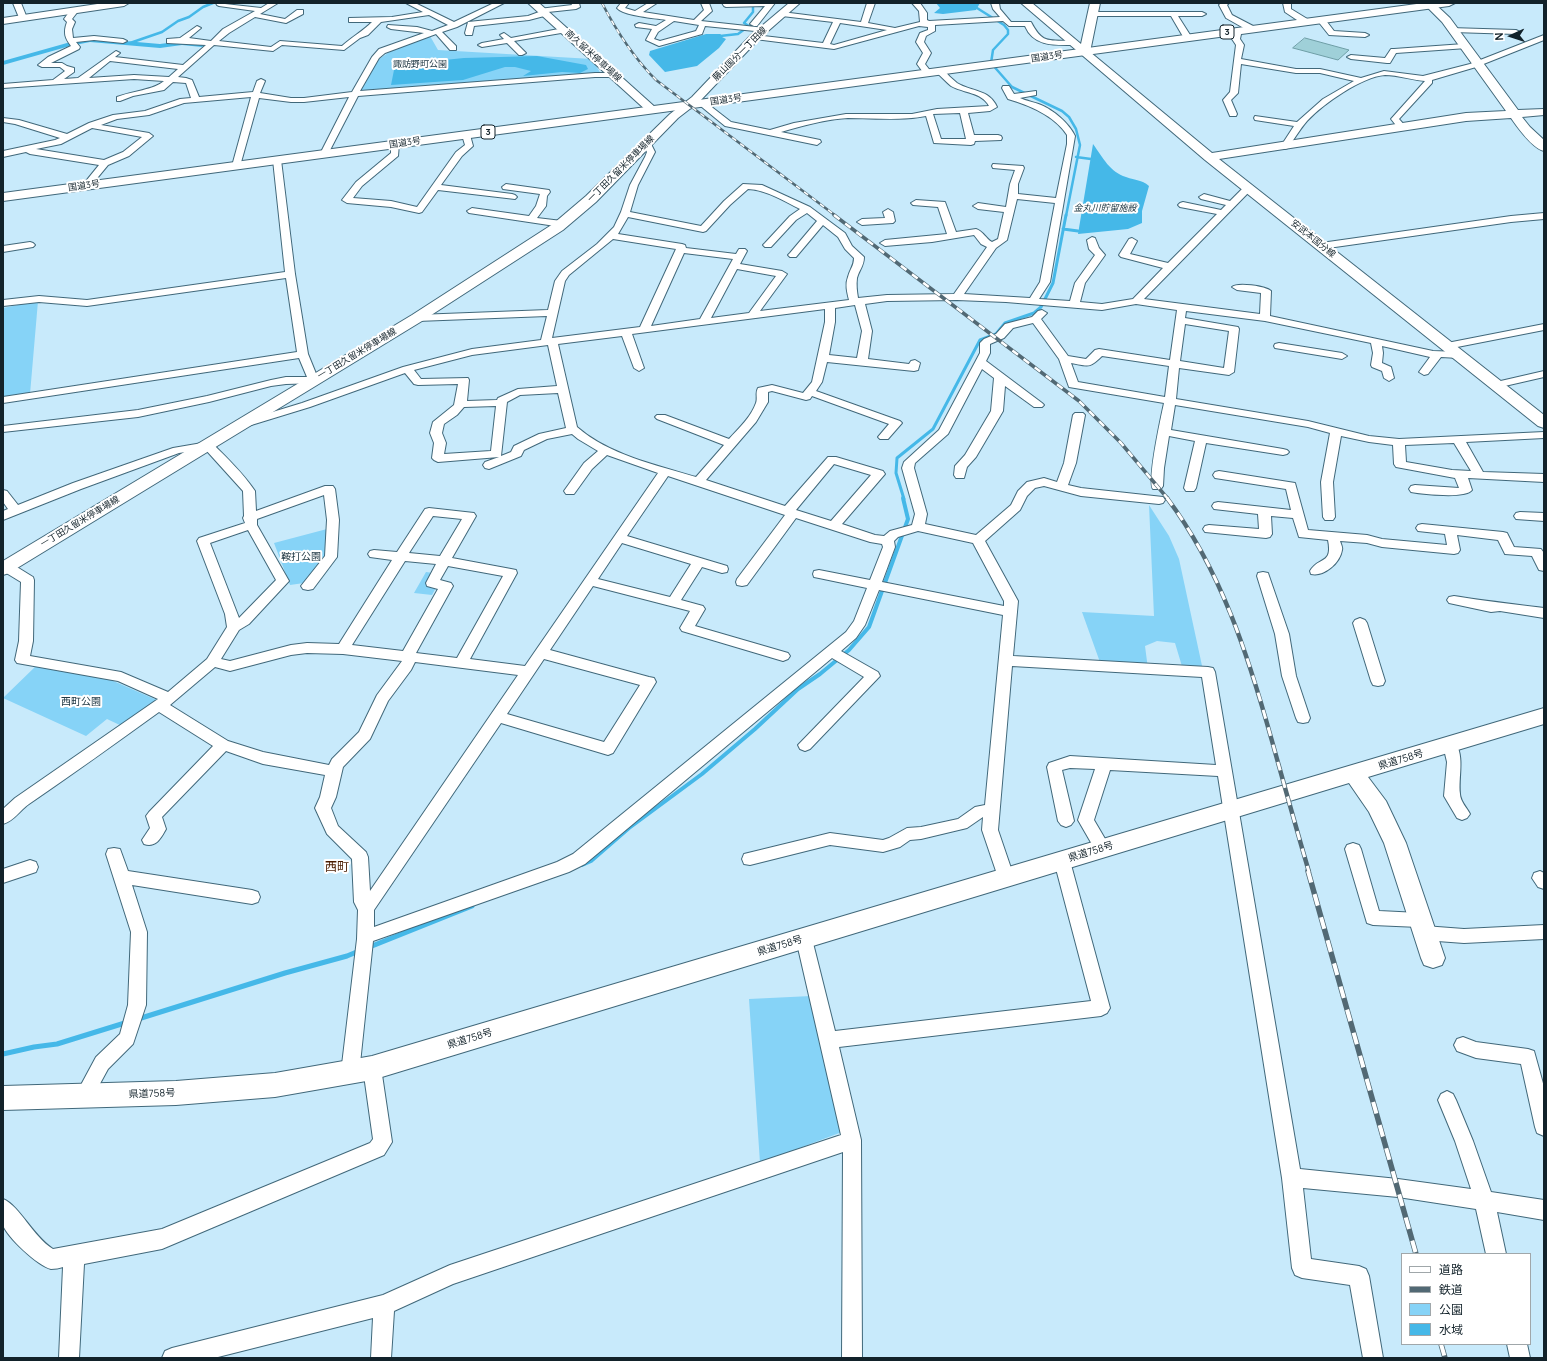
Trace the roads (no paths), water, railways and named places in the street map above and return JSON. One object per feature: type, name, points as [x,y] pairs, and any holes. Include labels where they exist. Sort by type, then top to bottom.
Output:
[{"type":"highway","name":"国道3号","points":[[3,197],[1006,63],[1429,4],[1449,3]]},
{"type":"main road","points":[[3,29],[50,3]]},
{"type":"main road","points":[[3,21],[124,3]]},
{"type":"main road","name":"南久留米停車場線","points":[[533,3],[652,110]]},
{"type":"main road","name":"藤山国分一丁田線","points":[[686,106],[696,98],[755,38],[795,3]]},
{"type":"main road","name":"安武本国分線","points":[[1026,3],[1209,157],[1321,246],[1443,350],[1459,355],[1544,423]]},
{"type":"main road","points":[[1085,52],[1094,14],[1095,3]]},
{"type":"main road","points":[[1429,4],[1446,20],[1477,65],[1526,130],[1544,147]]},
{"type":"main road","points":[[1072,41],[1088,37]]},
{"type":"main road","name":"一丁田久留米停車場線","points":[[4,568],[417,318],[562,224],[591,199],[686,106]]},
{"type":"main road","points":[[1209,157],[1466,117],[1544,112]]},
{"type":"main road","name":"県道758号","points":[[3,1098],[176,1093],[275,1085],[361,1070],[804,939],[1544,716]]},
{"type":"main road","points":[[1354,774],[1378,807],[1395,842],[1433,958]]},
{"type":"street","points":[[17,3],[23,18]]},
{"type":"street","points":[[120,99],[131,94],[161,88],[183,67],[226,31],[274,3]]},
{"type":"street","points":[[410,3],[431,13],[452,26],[469,33],[488,52]]},
{"type":"street","points":[[324,154],[370,66],[382,51],[452,26],[500,3]]},
{"type":"street","points":[[482,45],[509,40],[527,27],[529,18],[543,12],[576,7],[575,3]]},
{"type":"street","points":[[625,3],[621,8],[622,9],[671,20],[765,30]]},
{"type":"street","points":[[636,13],[653,3]]},
{"type":"street","points":[[656,28],[652,33],[650,40],[659,44],[699,32],[699,24],[708,11],[705,3]]},
{"type":"street","points":[[726,3],[726,5],[770,4]]},
{"type":"street","points":[[864,25],[871,3]]},
{"type":"street","points":[[916,3],[922,9],[924,17],[923,21],[925,23]]},
{"type":"street","points":[[995,3],[997,9],[1009,24],[1028,24],[1030,33],[1038,40],[1072,41]]},
{"type":"street","points":[[1224,3],[1223,5],[1229,16],[1252,29]]},
{"type":"street","points":[[1287,3],[1288,10],[1306,22]]},
{"type":"street","points":[[219,4],[262,10]]},
{"type":"street","points":[[754,24],[770,4]]},
{"type":"street","points":[[56,82],[71,70],[64,68],[62,65],[42,65],[51,58],[76,47],[67,35],[70,22],[68,19],[75,10]]},
{"type":"street","points":[[254,15],[286,21],[300,12]]},
{"type":"street","points":[[764,12],[813,16],[837,21],[899,29]]},
{"type":"street","points":[[352,20],[379,20],[415,17],[431,13]]},
{"type":"street","points":[[1094,14],[1202,14]]},
{"type":"street","points":[[1174,15],[1188,38]]},
{"type":"street","points":[[755,38],[825,46],[842,46],[925,23],[1005,19]]},
{"type":"street","points":[[170,41],[182,40],[210,44],[273,49],[280,44],[344,48],[357,36],[365,33],[379,20]]},
{"type":"street","points":[[639,25],[656,28],[671,20]]},
{"type":"street","points":[[1321,20],[1332,36],[1365,35]]},
{"type":"street","points":[[825,46],[837,21]]},
{"type":"street","points":[[469,33],[471,24],[490,22],[564,30]]},
{"type":"street","points":[[490,22],[522,53]]},
{"type":"street","points":[[925,23],[932,26],[932,29]]},
{"type":"street","points":[[391,27],[435,32],[452,48]]},
{"type":"street","points":[[527,27],[543,42]]},
{"type":"street","points":[[182,40],[197,28]]},
{"type":"street","points":[[968,29],[932,29],[924,35],[920,42],[927,53],[921,64],[954,83],[984,96],[1038,106],[1066,127],[1071,134],[1071,144],[1045,282],[1033,301]]},
{"type":"street","points":[[1453,30],[1516,32]]},
{"type":"street","points":[[1233,114],[1227,100],[1234,93],[1240,45],[1236,39],[1237,34],[1234,31]]},
{"type":"street","points":[[1285,146],[1300,125],[1320,105],[1361,80],[1384,73],[1426,78],[1477,65],[1544,37]]},
{"type":"street","points":[[70,40],[94,38],[123,41]]},
{"type":"street","points":[[1527,44],[1538,48]]},
{"type":"street","points":[[1352,56],[1387,61],[1394,52],[1420,48],[1464,46]]},
{"type":"street","points":[[81,80],[121,50]]},
{"type":"street","points":[[108,59],[183,67]]},
{"type":"street","points":[[1237,61],[1289,70],[1320,71],[1361,80]]},
{"type":"street","points":[[3,154],[58,142],[92,125],[116,117],[146,113],[183,101],[228,95],[256,94],[291,100],[304,100],[355,94],[595,75],[614,75]]},
{"type":"street","points":[[3,86],[134,77],[189,82],[196,100]]},
{"type":"street","points":[[1402,127],[1394,119],[1429,81],[1426,78]]},
{"type":"street","points":[[236,166],[261,81]]},
{"type":"street","points":[[772,132],[794,126],[846,116],[912,116],[937,111],[990,109],[1001,99],[1006,88]]},
{"type":"street","points":[[1001,99],[1033,93]]},
{"type":"street","points":[[701,103],[728,124],[817,142]]},
{"type":"street","points":[[928,113],[937,141],[971,142],[964,111]]},
{"type":"street","points":[[1258,118],[1300,125]]},
{"type":"street","points":[[3,120],[16,122],[67,137]]},
{"type":"street","points":[[86,186],[105,163],[126,154],[149,136],[92,125]]},
{"type":"street","points":[[396,144],[395,154],[359,184],[347,200],[391,204],[419,210],[459,154],[469,146],[466,135]]},
{"type":"street","points":[[971,138],[998,138]]},
{"type":"street","points":[[647,144],[651,152],[648,162],[634,184],[625,214],[618,227],[611,236],[565,274],[560,281],[552,313],[549,342],[573,430],[577,435],[606,450],[698,482],[874,539],[887,540],[894,534],[918,527],[978,540],[1011,601],[990,830],[1006,877]]},
{"type":"street","points":[[25,150],[105,163]]},
{"type":"street","points":[[277,160],[290,274],[303,354],[314,381]]},
{"type":"street","points":[[957,297],[993,246],[1002,240],[1013,196],[1014,184],[1020,168],[996,166]]},
{"type":"street","points":[[625,214],[703,229],[727,203],[746,186],[759,187],[777,194],[806,209],[842,235],[848,247],[859,257],[859,265],[853,274],[851,284],[867,331],[862,362]]},
{"type":"street","points":[[435,187],[512,197]]},
{"type":"street","points":[[506,187],[546,192],[542,196],[541,206],[531,220]]},
{"type":"street","points":[[1136,301],[1248,188]]},
{"type":"street","points":[[1013,196],[1060,201]]},
{"type":"street","points":[[1192,197],[1232,205]]},
{"type":"street","points":[[1204,197],[1232,205]]},
{"type":"street","points":[[916,203],[942,204],[952,236]]},
{"type":"street","points":[[1183,205],[1224,213]]},
{"type":"street","points":[[978,206],[1010,210]]},
{"type":"street","points":[[768,245],[793,218],[806,209]]},
{"type":"street","points":[[472,211],[562,224]]},
{"type":"street","points":[[862,222],[890,221],[888,212]]},
{"type":"street","points":[[1321,246],[1511,219],[1544,216]]},
{"type":"street","points":[[793,255],[822,221]]},
{"type":"street","points":[[885,243],[976,232],[984,242],[993,246]]},
{"type":"street","points":[[611,236],[682,246],[644,330]]},
{"type":"street","points":[[1074,305],[1080,283],[1100,256],[1094,249],[1092,240]]},
{"type":"street","points":[[1132,241],[1124,255],[1170,267]]},
{"type":"street","points":[[3,249],[30,245]]},
{"type":"street","points":[[681,250],[738,258],[782,274],[752,316]]},
{"type":"street","points":[[703,323],[738,258]]},
{"type":"street","points":[[3,303],[39,299],[87,303],[290,274]]},
{"type":"street","points":[[1237,287],[1266,292],[1265,318]]},
{"type":"street","points":[[239,426],[306,405],[407,369],[472,352],[887,298],[957,297],[1074,305],[1113,306],[1136,301],[1265,318],[1376,341],[1443,350],[1544,327]]},
{"type":"street","points":[[1036,320],[1039,314],[1057,304]]},
{"type":"street","points":[[698,482],[752,420],[762,402],[762,390],[772,388],[806,397],[810,392],[817,382],[823,358],[830,322],[830,306]]},
{"type":"street","points":[[1158,486],[1158,468],[1170,401],[1182,307]]},
{"type":"street","points":[[417,318],[552,313]]},
{"type":"street","points":[[1036,320],[1064,359],[1073,385],[1308,424],[1336,431],[1360,431],[1369,439],[1399,442],[1544,435]]},
{"type":"street","points":[[918,527],[922,514],[908,468],[910,462],[944,432],[985,353],[985,343],[1000,336],[1009,326],[1036,320]]},
{"type":"street","points":[[1064,359],[1089,363],[1099,352],[1229,372],[1234,329],[1180,320]]},
{"type":"street","points":[[626,333],[639,368]]},
{"type":"street","points":[[1376,341],[1378,353],[1376,365],[1387,369],[1389,378]]},
{"type":"street","points":[[1279,346],[1342,356]]},
{"type":"street","points":[[1424,372],[1443,350]]},
{"type":"street","points":[[3,400],[303,354]]},
{"type":"street","points":[[823,358],[914,368],[915,363]]},
{"type":"street","points":[[980,362],[1038,405]]},
{"type":"street","points":[[407,369],[418,382],[464,380],[461,404],[455,412],[439,422],[436,433],[440,443],[438,458],[497,454],[501,402]]},
{"type":"street","points":[[1496,385],[1544,374]]},
{"type":"street","points":[[960,475],[962,466],[970,457],[997,411],[1000,377]]},
{"type":"street","points":[[3,428],[131,414],[213,399],[244,390],[287,381],[303,379],[314,381]]},
{"type":"street","points":[[461,404],[501,402],[502,400],[518,392],[563,389]]},
{"type":"street","points":[[810,392],[896,423],[884,437]]},
{"type":"street","points":[[1061,486],[1070,463],[1079,415]]},
{"type":"street","points":[[661,417],[731,444]]},
{"type":"street","points":[[489,465],[517,454],[518,448],[543,436],[573,430]]},
{"type":"street","points":[[1329,517],[1327,482],[1336,431]]},
{"type":"street","points":[[1164,432],[1283,452]]},
{"type":"street","points":[[1190,488],[1201,439]]},
{"type":"street","points":[[1458,439],[1479,475]]},
{"type":"street","points":[[1399,442],[1400,464],[1460,474],[1544,478]]},
{"type":"street","points":[[3,516],[77,486],[177,450],[208,445],[240,479],[249,491],[250,521],[283,581],[244,621],[234,627],[212,662],[164,702],[82,761],[20,802],[3,818]]},
{"type":"street","points":[[570,491],[588,466],[606,450]]},
{"type":"street","points":[[742,582],[790,512],[832,459],[879,474],[834,526]]},
{"type":"street","points":[[366,909],[665,471]]},
{"type":"street","points":[[1415,489],[1461,492],[1466,490],[1460,474]]},
{"type":"street","points":[[1219,475],[1291,486],[1303,534],[1367,539],[1382,543],[1454,550],[1450,530]]},
{"type":"street","points":[[978,540],[1016,507],[1022,494],[1031,485],[1044,482],[1081,492],[1159,500]]},
{"type":"street","points":[[234,627],[232,614],[203,541],[329,488],[333,520],[331,557],[308,586]]},
{"type":"street","points":[[3,494],[16,511]]},
{"type":"street","points":[[1218,506],[1298,515]]},
{"type":"street","points":[[1209,529],[1266,534],[1264,511]]},
{"type":"street","points":[[3,1209],[26,1238],[43,1254],[52,1259],[74,1256],[162,1239],[377,1149],[383,1142],[361,1070],[363,958],[366,909],[362,902],[360,857],[332,830],[323,808],[329,791],[333,771],[337,763],[365,735],[382,699],[406,667],[408,657],[446,586],[432,583],[470,516],[429,512],[343,649]]},
{"type":"street","points":[[1520,516],[1544,517]]},
{"type":"street","points":[[1422,528],[1503,536],[1509,551],[1537,552],[1544,567]]},
{"type":"street","points":[[1316,571],[1331,562],[1336,550],[1333,536]]},
{"type":"street","points":[[619,538],[722,569]]},
{"type":"street","points":[[365,938],[563,867],[579,859],[851,635],[860,622],[889,547],[887,540]]},
{"type":"street","points":[[374,554],[444,560],[510,572],[462,663]]},
{"type":"street","points":[[673,603],[699,562]]},
{"type":"street","points":[[4,568],[28,580],[26,641],[22,660],[121,677],[164,702],[223,745],[263,758],[333,771]]},
{"type":"street","points":[[819,574],[1011,612]]},
{"type":"street","points":[[1263,576],[1282,634],[1289,676],[1303,718]]},
{"type":"street","points":[[590,581],[698,609],[687,628],[783,656]]},
{"type":"street","points":[[1454,600],[1491,607],[1500,606],[1544,613]]},
{"type":"street","points":[[1360,623],[1378,681]]},
{"type":"street","points":[[212,662],[230,666],[291,650],[307,648],[343,649],[528,671]]},
{"type":"street","points":[[805,745],[873,676],[831,651]]},
{"type":"street","points":[[497,716],[608,749],[649,682],[541,653]]},
{"type":"street","points":[[1006,661],[1208,672],[1292,1178],[1302,1268],[1359,1276],[1373,1358]]},
{"type":"street","points":[[150,840],[158,829],[154,816],[223,745]]},
{"type":"street","points":[[1450,745],[1454,762],[1452,796],[1462,814]]},
{"type":"street","points":[[1066,820],[1054,767],[1070,762],[1224,771]]},
{"type":"street","points":[[1103,849],[1086,820],[1104,764]]},
{"type":"street","points":[[750,859],[830,839],[883,846],[894,843],[907,834],[962,824],[980,811],[991,812]]},
{"type":"street","points":[[1353,848],[1373,918],[1422,926],[1464,936],[1544,932]]},
{"type":"street","points":[[84,1096],[102,1063],[127,1038],[137,1005],[139,932],[114,854]]},
{"type":"street","points":[[827,1040],[1101,1008],[1062,861]]},
{"type":"street","points":[[3,876],[30,867]]},
{"type":"street","points":[[122,877],[252,897]]},
{"type":"street","points":[[804,939],[852,1140],[852,1358]]},
{"type":"street","points":[[1463,1045],[1476,1050],[1528,1057],[1544,1127]]},
{"type":"street","points":[[1447,1100],[1464,1141],[1484,1200],[1496,1253]]},
{"type":"street","points":[[179,1357],[384,1305],[450,1275],[852,1140]]},
{"type":"street","points":[[1292,1178],[1398,1188],[1544,1210]]},
{"type":"street","points":[[69,1358],[74,1256]]},
{"type":"street","points":[[381,1358],[384,1305]]},
{"type":"street","points":[[1517,1345],[1520,1358]]},
{"type":"water","points":[[936,3],[980,3],[976,10],[943,14],[934,13],[940,8]]},
{"type":"water","points":[[706,34],[721,34],[720,36],[726,39],[719,48],[697,66],[665,72],[649,55],[650,51]]},
{"type":"water","points":[[537,56],[586,65],[588,69],[580,73],[562,72],[523,76],[531,71],[515,67],[505,67],[463,80],[391,85],[395,65],[464,58]]},
{"type":"water","name":"金丸川貯留施設","points":[[1093,144],[1107,164],[1120,175],[1143,182],[1149,186],[1142,211],[1142,223],[1128,229],[1078,234]]},
{"type":"waterway","points":[[130,43],[162,32],[178,21],[189,17],[203,7],[213,3]]},
{"type":"waterway","points":[[720,36],[738,34],[749,26],[744,23],[753,12],[753,3]]},
{"type":"waterway","points":[[969,3],[1004,25],[1008,30],[1008,34],[993,50],[991,63],[1012,87],[1062,111],[1069,117],[1076,129],[1080,145],[1078,157]]},
{"type":"waterway","points":[[3,63],[69,44],[90,40],[160,46],[182,43],[202,45]]},
{"type":"waterway","points":[[1066,216],[1078,157]]},
{"type":"waterway","points":[[1078,157],[1091,159]]},
{"type":"waterway","points":[[1063,229],[1066,215]]},
{"type":"waterway","points":[[904,499],[896,473],[897,458],[933,429],[980,340],[996,334],[1005,323],[1034,313],[1041,307],[1053,283],[1063,229]]},
{"type":"waterway","points":[[1063,229],[1078,231]]},
{"type":"waterway","points":[[582,865],[591,861],[629,828],[702,774],[755,729],[798,689],[820,674],[849,650],[869,627],[908,519],[903,498]]},
{"type":"waterway","points":[[367,948],[472,906]]},
{"type":"waterway","points":[[138,1019],[285,973],[347,956],[359,951]]},
{"type":"waterway","points":[[3,1054],[34,1047],[57,1044],[128,1022]]},
{"type":"railway","points":[[602,3],[626,44],[656,80],[836,216]]},
{"type":"railway","points":[[834,215],[1079,401],[1121,443],[1168,499]]},
{"type":"railway","points":[[1167,498],[1203,554],[1231,614],[1263,709],[1309,872]]},
{"type":"railway","points":[[1308,871],[1416,1253]]},
{"type":"railway","points":[[1441,1345],[1445,1358]]},
{"type":"district","name":"西町","points":[[337,868]]},
{"type":"park label","name":"諏訪野町公園","points":[[420,64]]},
{"type":"park label","name":"鞍打公園","points":[[301,557]]},
{"type":"park label","name":"西町公園","points":[[81,702]]}]
